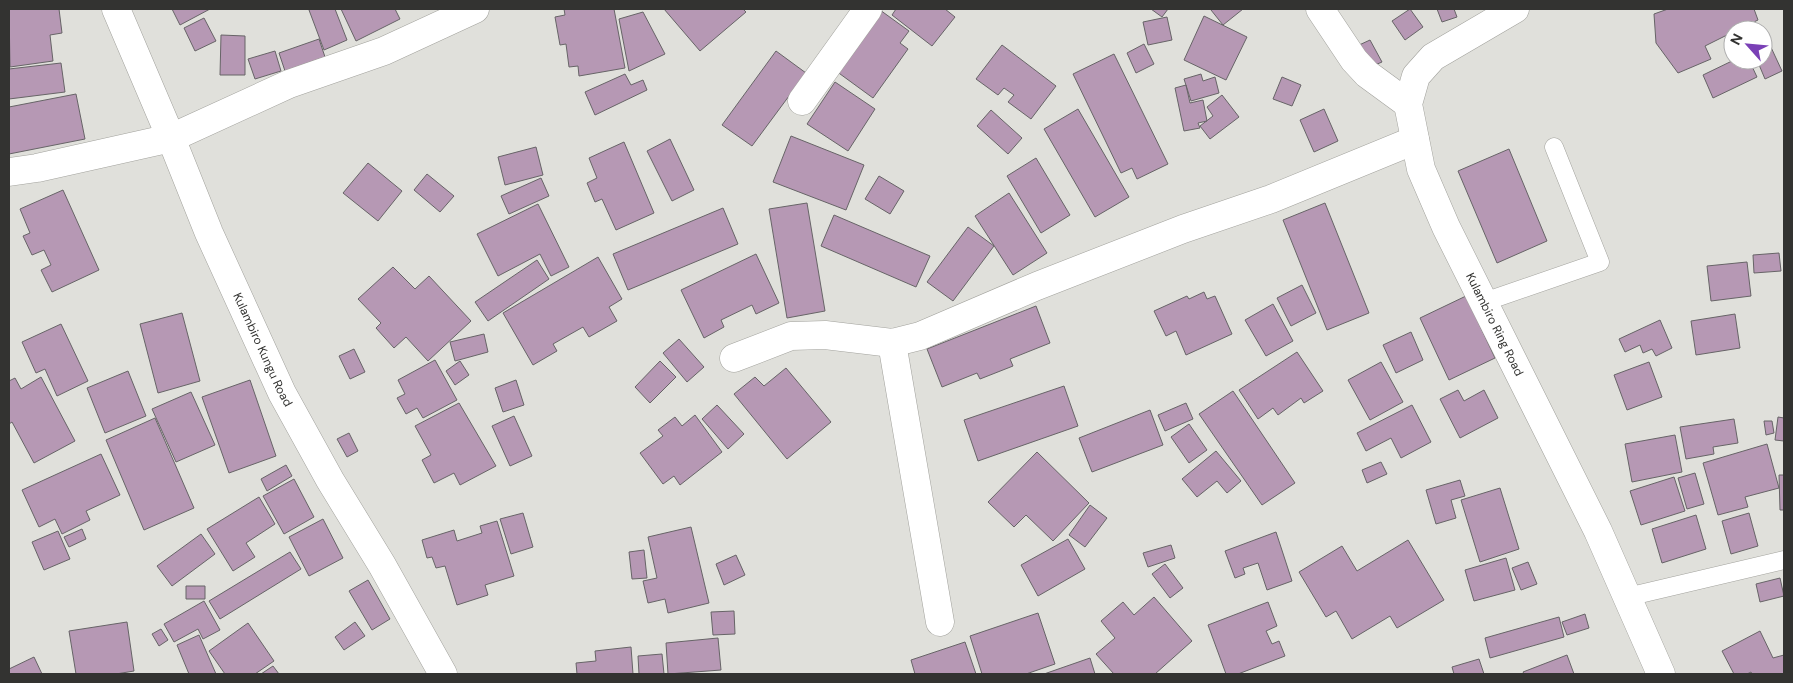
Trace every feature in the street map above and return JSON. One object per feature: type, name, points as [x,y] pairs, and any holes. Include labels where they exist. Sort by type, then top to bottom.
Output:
[{"type":"street","name":"Kulambiro Kungu Road","points":[[116,9],[171,138],[208,233],[282,393],[330,480],[382,565],[443,674]]},
{"type":"street","points":[[9,172],[38,168],[171,138],[289,84],[384,51],[475,9]]},
{"type":"street","points":[[802,101],[868,9]]},
{"type":"street","points":[[1320,9],[1354,60],[1367,74],[1408,104]]},
{"type":"street","name":"Kulambiro Ring Road","points":[[1515,9],[1432,58],[1416,76],[1408,104],[1421,169],[1446,227],[1598,531],[1661,674]]},
{"type":"street","points":[[734,358],[791,336],[825,334],[892,343],[920,336],[1074,272],[1183,229],[1271,199],[1415,140]]},
{"type":"street","points":[[892,343],[940,622]]},
{"type":"lane","points":[[1484,302],[1600,262],[1554,147]]},
{"type":"lane","points":[[1627,597],[1784,560]]},
{"type":"building","points":[[9,9],[59,9],[62,33],[50,35],[53,61],[10,67]]},
{"type":"building","points":[[172,9],[210,9],[180,25]]},
{"type":"building","points":[[335,9],[347,40],[324,50],[309,10]]},
{"type":"building","points":[[341,9],[395,9],[400,19],[356,41]]},
{"type":"building","points":[[564,9],[614,9],[625,68],[579,76],[578,66],[569,67],[566,44],[560,45],[555,17],[565,15]]},
{"type":"building","points":[[664,9],[743,9],[746,12],[700,51]]},
{"type":"building","points":[[896,9],[945,9],[955,17],[932,46],[892,15]]},
{"type":"building","points":[[1151,9],[1168,9],[1162,17]]},
{"type":"building","points":[[1212,9],[1243,9],[1223,25]]},
{"type":"building","points":[[1410,9],[1423,27],[1405,40],[1392,21]]},
{"type":"building","points":[[1437,9],[1454,9],[1457,17],[1442,22]]},
{"type":"building","points":[[1668,9],[1754,9],[1758,20],[1723,20],[1723,37],[1705,46],[1711,59],[1678,73],[1656,43],[1654,14]]},
{"type":"building","points":[[880,10],[909,31],[900,43],[908,49],[873,98],[836,71]]},
{"type":"building","points":[[643,12],[665,54],[629,71],[619,19]]},
{"type":"building","points":[[1204,16],[1247,37],[1226,80],[1184,60]]},
{"type":"building","points":[[1167,17],[1172,40],[1148,45],[1143,22]]},
{"type":"building","points":[[204,18],[216,41],[195,51],[184,28]]},
{"type":"building","points":[[221,35],[245,36],[245,75],[220,75]]},
{"type":"building","points":[[319,39],[325,57],[285,71],[279,53]]},
{"type":"building","points":[[1370,40],[1382,62],[1368,68],[1357,46]]},
{"type":"building","points":[[1144,44],[1154,64],[1136,73],[1127,53]]},
{"type":"building","points":[[1002,45],[1056,86],[1031,119],[1008,102],[1014,95],[1004,88],[998,95],[976,79]]},
{"type":"building","points":[[275,51],[281,71],[255,79],[248,59]]},
{"type":"building","points":[[776,51],[806,73],[752,146],[722,125]]},
{"type":"building","points":[[1773,52],[1782,71],[1765,79],[1761,70],[1773,70]]},
{"type":"building","points":[[1114,54],[1168,164],[1137,179],[1132,168],[1121,173],[1073,74]]},
{"type":"building","points":[[61,63],[65,92],[9,99],[9,69]]},
{"type":"building","points":[[1723,65],[1723,70],[1754,70],[1757,77],[1713,98],[1703,75]]},
{"type":"building","points":[[625,74],[631,85],[643,80],[647,90],[595,115],[585,92]]},
{"type":"building","points":[[1201,74],[1203,81],[1215,77],[1219,93],[1191,101],[1184,79]]},
{"type":"building","points":[[1282,77],[1301,85],[1292,106],[1273,99]]},
{"type":"building","points":[[835,82],[875,109],[848,151],[807,124]]},
{"type":"building","points":[[1186,85],[1190,103],[1203,100],[1207,121],[1198,123],[1200,128],[1184,131],[1175,88]]},
{"type":"building","points":[[76,94],[85,139],[9,154],[9,107]]},
{"type":"building","points":[[1222,95],[1239,117],[1210,139],[1200,126],[1213,116],[1207,107]]},
{"type":"building","points":[[1078,109],[1129,197],[1095,217],[1044,129]]},
{"type":"building","points":[[1324,109],[1338,141],[1314,152],[1300,120]]},
{"type":"building","points":[[991,110],[1022,138],[1008,154],[977,126]]},
{"type":"building","points":[[791,136],[864,165],[846,210],[773,182]]},
{"type":"building","points":[[670,139],[694,190],[672,201],[647,151]]},
{"type":"building","points":[[624,142],[654,213],[616,230],[602,199],[595,202],[587,183],[597,178],[589,158]]},
{"type":"building","points":[[536,147],[543,175],[505,185],[498,157]]},
{"type":"building","points":[[1509,149],[1547,241],[1497,263],[1458,171]]},
{"type":"building","points":[[1036,158],[1070,215],[1041,233],[1007,176]]},
{"type":"building","points":[[368,163],[402,191],[378,221],[343,193]]},
{"type":"building","points":[[427,174],[454,196],[440,212],[414,190]]},
{"type":"building","points":[[879,176],[904,191],[890,214],[865,199]]},
{"type":"building","points":[[541,178],[549,196],[509,214],[501,196]]},
{"type":"building","points":[[63,190],[99,270],[52,292],[41,270],[51,265],[44,250],[32,255],[23,236],[30,233],[20,209]]},
{"type":"building","points":[[1009,193],[1047,253],[1013,275],[975,216]]},
{"type":"building","points":[[807,203],[825,311],[787,318],[769,209]]},
{"type":"building","points":[[1325,203],[1369,313],[1327,330],[1283,220]]},
{"type":"building","points":[[538,204],[569,267],[551,276],[540,254],[498,276],[477,234]]},
{"type":"building","points":[[723,208],[738,244],[628,290],[613,254]]},
{"type":"building","points":[[834,215],[930,256],[916,287],[821,246]]},
{"type":"building","points":[[968,227],[994,246],[953,301],[927,282]]},
{"type":"building","points":[[1779,253],[1781,271],[1754,273],[1753,255]]},
{"type":"building","points":[[756,254],[779,303],[756,314],[752,305],[721,320],[724,327],[704,338],[681,290]]},
{"type":"building","points":[[598,257],[622,299],[609,307],[617,321],[589,337],[583,327],[553,344],[557,351],[533,365],[503,313]]},
{"type":"building","points":[[537,260],[549,279],[488,321],[475,302]]},
{"type":"building","points":[[1747,262],[1751,296],[1711,301],[1707,266]]},
{"type":"building","points":[[393,267],[415,289],[429,276],[471,321],[428,361],[406,337],[394,348],[376,328],[381,323],[358,299]]},
{"type":"building","points":[[1302,285],[1316,313],[1291,326],[1277,298]]},
{"type":"building","points":[[1204,292],[1207,299],[1215,296],[1232,334],[1186,355],[1176,331],[1166,336],[1154,311],[1187,296],[1189,299]]},
{"type":"building","points":[[1466,296],[1495,358],[1449,380],[1420,318]]},
{"type":"building","points":[[1273,304],[1293,341],[1266,356],[1245,320]]},
{"type":"building","points":[[1036,306],[1050,343],[1010,359],[1013,366],[980,379],[977,373],[942,387],[927,349]]},
{"type":"building","points":[[182,313],[200,381],[158,393],[140,324]]},
{"type":"building","points":[[1735,314],[1740,348],[1696,355],[1691,321]]},
{"type":"building","points":[[1660,320],[1672,348],[1656,356],[1652,349],[1643,353],[1640,345],[1625,352],[1619,339]]},
{"type":"building","points":[[61,324],[88,381],[57,396],[45,369],[36,373],[22,342]]},
{"type":"building","points":[[1411,332],[1423,360],[1396,373],[1383,345]]},
{"type":"building","points":[[484,334],[488,352],[455,361],[450,342]]},
{"type":"building","points":[[679,339],[704,367],[687,382],[663,353]]},
{"type":"building","points":[[354,349],[365,372],[350,379],[339,356]]},
{"type":"building","points":[[1297,352],[1323,391],[1304,403],[1301,398],[1278,415],[1273,408],[1258,419],[1239,390]]},
{"type":"building","points":[[435,360],[457,400],[423,418],[417,408],[406,414],[397,398],[405,394],[398,380]]},
{"type":"building","points":[[460,361],[469,375],[455,385],[446,371]]},
{"type":"building","points":[[660,361],[676,377],[650,403],[635,387]]},
{"type":"building","points":[[1381,362],[1403,402],[1370,420],[1348,380]]},
{"type":"building","points":[[1649,362],[1662,397],[1627,410],[1614,375]]},
{"type":"building","points":[[786,368],[831,422],[787,459],[734,394],[755,377],[764,386]]},
{"type":"building","points":[[128,371],[146,416],[105,433],[87,388]]},
{"type":"building","points":[[41,377],[75,441],[34,463],[12,422],[9,424],[9,381],[15,378],[21,389]]},
{"type":"building","points":[[250,380],[276,456],[229,473],[202,397]]},
{"type":"building","points":[[516,380],[524,405],[503,412],[495,388]]},
{"type":"building","points":[[1064,386],[1078,426],[978,461],[964,420]]},
{"type":"building","points":[[1458,390],[1464,401],[1484,390],[1498,418],[1460,438],[1440,399]]},
{"type":"building","points":[[1233,391],[1295,483],[1262,505],[1199,414]]},
{"type":"building","points":[[191,392],[215,445],[176,462],[152,409]]},
{"type":"building","points":[[459,403],[496,466],[460,485],[454,473],[434,483],[422,460],[431,455],[415,426]]},
{"type":"building","points":[[1186,403],[1193,419],[1165,431],[1158,415]]},
{"type":"building","points":[[717,405],[744,434],[728,449],[702,419]]},
{"type":"building","points":[[1412,405],[1431,442],[1401,458],[1391,438],[1366,451],[1357,433]]},
{"type":"building","points":[[1150,410],[1163,445],[1092,472],[1079,438]]},
{"type":"building","points":[[695,415],[722,452],[680,485],[674,476],[663,484],[640,453],[663,436],[658,430],[675,417],[682,426]]},
{"type":"building","points":[[514,416],[532,456],[510,466],[492,426]]},
{"type":"building","points":[[1778,417],[1784,418],[1784,441],[1775,440]]},
{"type":"building","points":[[155,418],[194,508],[144,530],[106,440]]},
{"type":"building","points":[[1734,419],[1738,443],[1713,447],[1714,454],[1686,459],[1680,427]]},
{"type":"building","points":[[1764,421],[1772,421],[1774,433],[1766,435]]},
{"type":"building","points":[[1189,424],[1207,450],[1189,463],[1171,437]]},
{"type":"building","points":[[349,433],[358,451],[347,457],[337,439]]},
{"type":"building","points":[[1675,435],[1682,472],[1632,482],[1625,444]]},
{"type":"building","points":[[1767,444],[1779,488],[1745,497],[1748,507],[1718,515],[1703,463]]},
{"type":"building","points":[[1216,451],[1241,481],[1227,493],[1217,481],[1197,497],[1182,479]]},
{"type":"building","points":[[1037,452],[1089,503],[1053,541],[1026,515],[1014,527],[988,502]]},
{"type":"building","points":[[101,454],[120,495],[86,511],[90,520],[62,534],[55,519],[39,527],[22,490]]},
{"type":"building","points":[[1381,462],[1387,474],[1367,483],[1362,470]]},
{"type":"building","points":[[286,465],[292,476],[267,491],[261,479]]},
{"type":"building","points":[[1695,473],[1704,504],[1687,509],[1678,478]]},
{"type":"building","points":[[1779,475],[1784,475],[1784,510],[1780,510]]},
{"type":"building","points":[[1674,477],[1685,511],[1641,525],[1630,491]]},
{"type":"building","points":[[294,479],[314,517],[284,534],[263,496]]},
{"type":"building","points":[[1460,480],[1465,496],[1451,500],[1456,518],[1436,524],[1426,490]]},
{"type":"building","points":[[1500,488],[1519,549],[1480,562],[1461,500]]},
{"type":"building","points":[[259,497],[275,524],[246,543],[255,557],[233,571],[207,529]]},
{"type":"building","points":[[1090,505],[1107,518],[1085,547],[1069,535]]},
{"type":"building","points":[[523,513],[533,547],[511,554],[500,519]]},
{"type":"building","points":[[1749,513],[1758,546],[1731,554],[1722,521]]},
{"type":"building","points":[[1696,515],[1706,549],[1662,563],[1652,529]]},
{"type":"building","points":[[323,519],[343,558],[309,576],[289,537]]},
{"type":"building","points":[[497,521],[514,576],[485,585],[488,595],[457,605],[445,566],[436,568],[432,557],[427,558],[422,540],[454,530],[457,541],[482,533],[480,526]]},
{"type":"building","points":[[691,527],[709,603],[668,613],[665,599],[648,603],[643,581],[657,578],[648,537]]},
{"type":"building","points":[[82,529],[86,539],[69,547],[64,537]]},
{"type":"building","points":[[58,531],[70,559],[44,570],[32,542]]},
{"type":"building","points":[[1276,532],[1292,581],[1267,590],[1258,563],[1243,568],[1245,574],[1235,578],[1225,551]]},
{"type":"building","points":[[201,534],[215,554],[172,586],[157,566]]},
{"type":"building","points":[[1068,539],[1085,569],[1038,596],[1021,565]]},
{"type":"building","points":[[1408,540],[1444,600],[1397,628],[1390,616],[1352,639],[1336,611],[1326,617],[1299,572],[1342,546],[1357,571]]},
{"type":"building","points":[[1171,545],[1175,558],[1148,567],[1143,553]]},
{"type":"building","points":[[644,550],[647,578],[632,579],[629,552]]},
{"type":"building","points":[[290,552],[301,569],[220,619],[209,601]]},
{"type":"building","points":[[736,555],[745,575],[724,585],[716,564]]},
{"type":"building","points":[[1506,558],[1515,590],[1474,601],[1465,570]]},
{"type":"building","points":[[1528,562],[1537,584],[1521,590],[1512,568]]},
{"type":"building","points":[[1165,564],[1183,588],[1170,598],[1152,574]]},
{"type":"building","points":[[1780,578],[1784,596],[1760,602],[1756,584]]},
{"type":"building","points":[[368,580],[390,619],[372,630],[349,591]]},
{"type":"building","points":[[186,586],[205,586],[205,599],[186,599]]},
{"type":"building","points":[[1154,597],[1192,641],[1155,674],[1114,674],[1096,654],[1115,638],[1101,621],[1123,602],[1134,615]]},
{"type":"building","points":[[204,601],[220,630],[203,639],[198,629],[174,642],[164,624]]},
{"type":"building","points":[[1268,602],[1277,626],[1266,631],[1272,644],[1279,641],[1285,656],[1238,674],[1226,674],[1208,625]]},
{"type":"building","points":[[734,611],[735,634],[713,635],[711,612]]},
{"type":"building","points":[[1038,613],[1055,664],[1026,674],[982,674],[970,636]]},
{"type":"building","points":[[1585,614],[1589,628],[1567,635],[1562,622]]},
{"type":"building","points":[[1559,617],[1564,637],[1490,658],[1485,638]]},
{"type":"building","points":[[127,622],[134,671],[116,674],[76,674],[69,631]]},
{"type":"building","points":[[355,622],[365,636],[344,650],[335,637]]},
{"type":"building","points":[[248,623],[274,661],[255,674],[225,674],[209,651]]},
{"type":"building","points":[[161,629],[168,640],[159,646],[152,634]]},
{"type":"building","points":[[1760,631],[1773,658],[1784,655],[1784,674],[1752,674],[1751,672],[1747,674],[1734,674],[1722,651]]},
{"type":"building","points":[[199,635],[216,674],[189,674],[177,645]]},
{"type":"building","points":[[718,638],[721,670],[668,674],[666,643]]},
{"type":"building","points":[[965,642],[976,674],[915,674],[911,660]]},
{"type":"building","points":[[631,647],[633,674],[577,674],[576,663],[596,661],[595,651]]},
{"type":"building","points":[[662,654],[664,674],[639,674],[638,656]]},
{"type":"building","points":[[1567,655],[1574,674],[1524,674],[1523,672]]},
{"type":"building","points":[[34,657],[42,674],[9,674],[9,669]]},
{"type":"building","points":[[1090,658],[1095,674],[1044,674]]},
{"type":"building","points":[[1479,659],[1484,674],[1454,674],[1452,667]]},
{"type":"building","points":[[273,666],[279,674],[261,674]]}]
